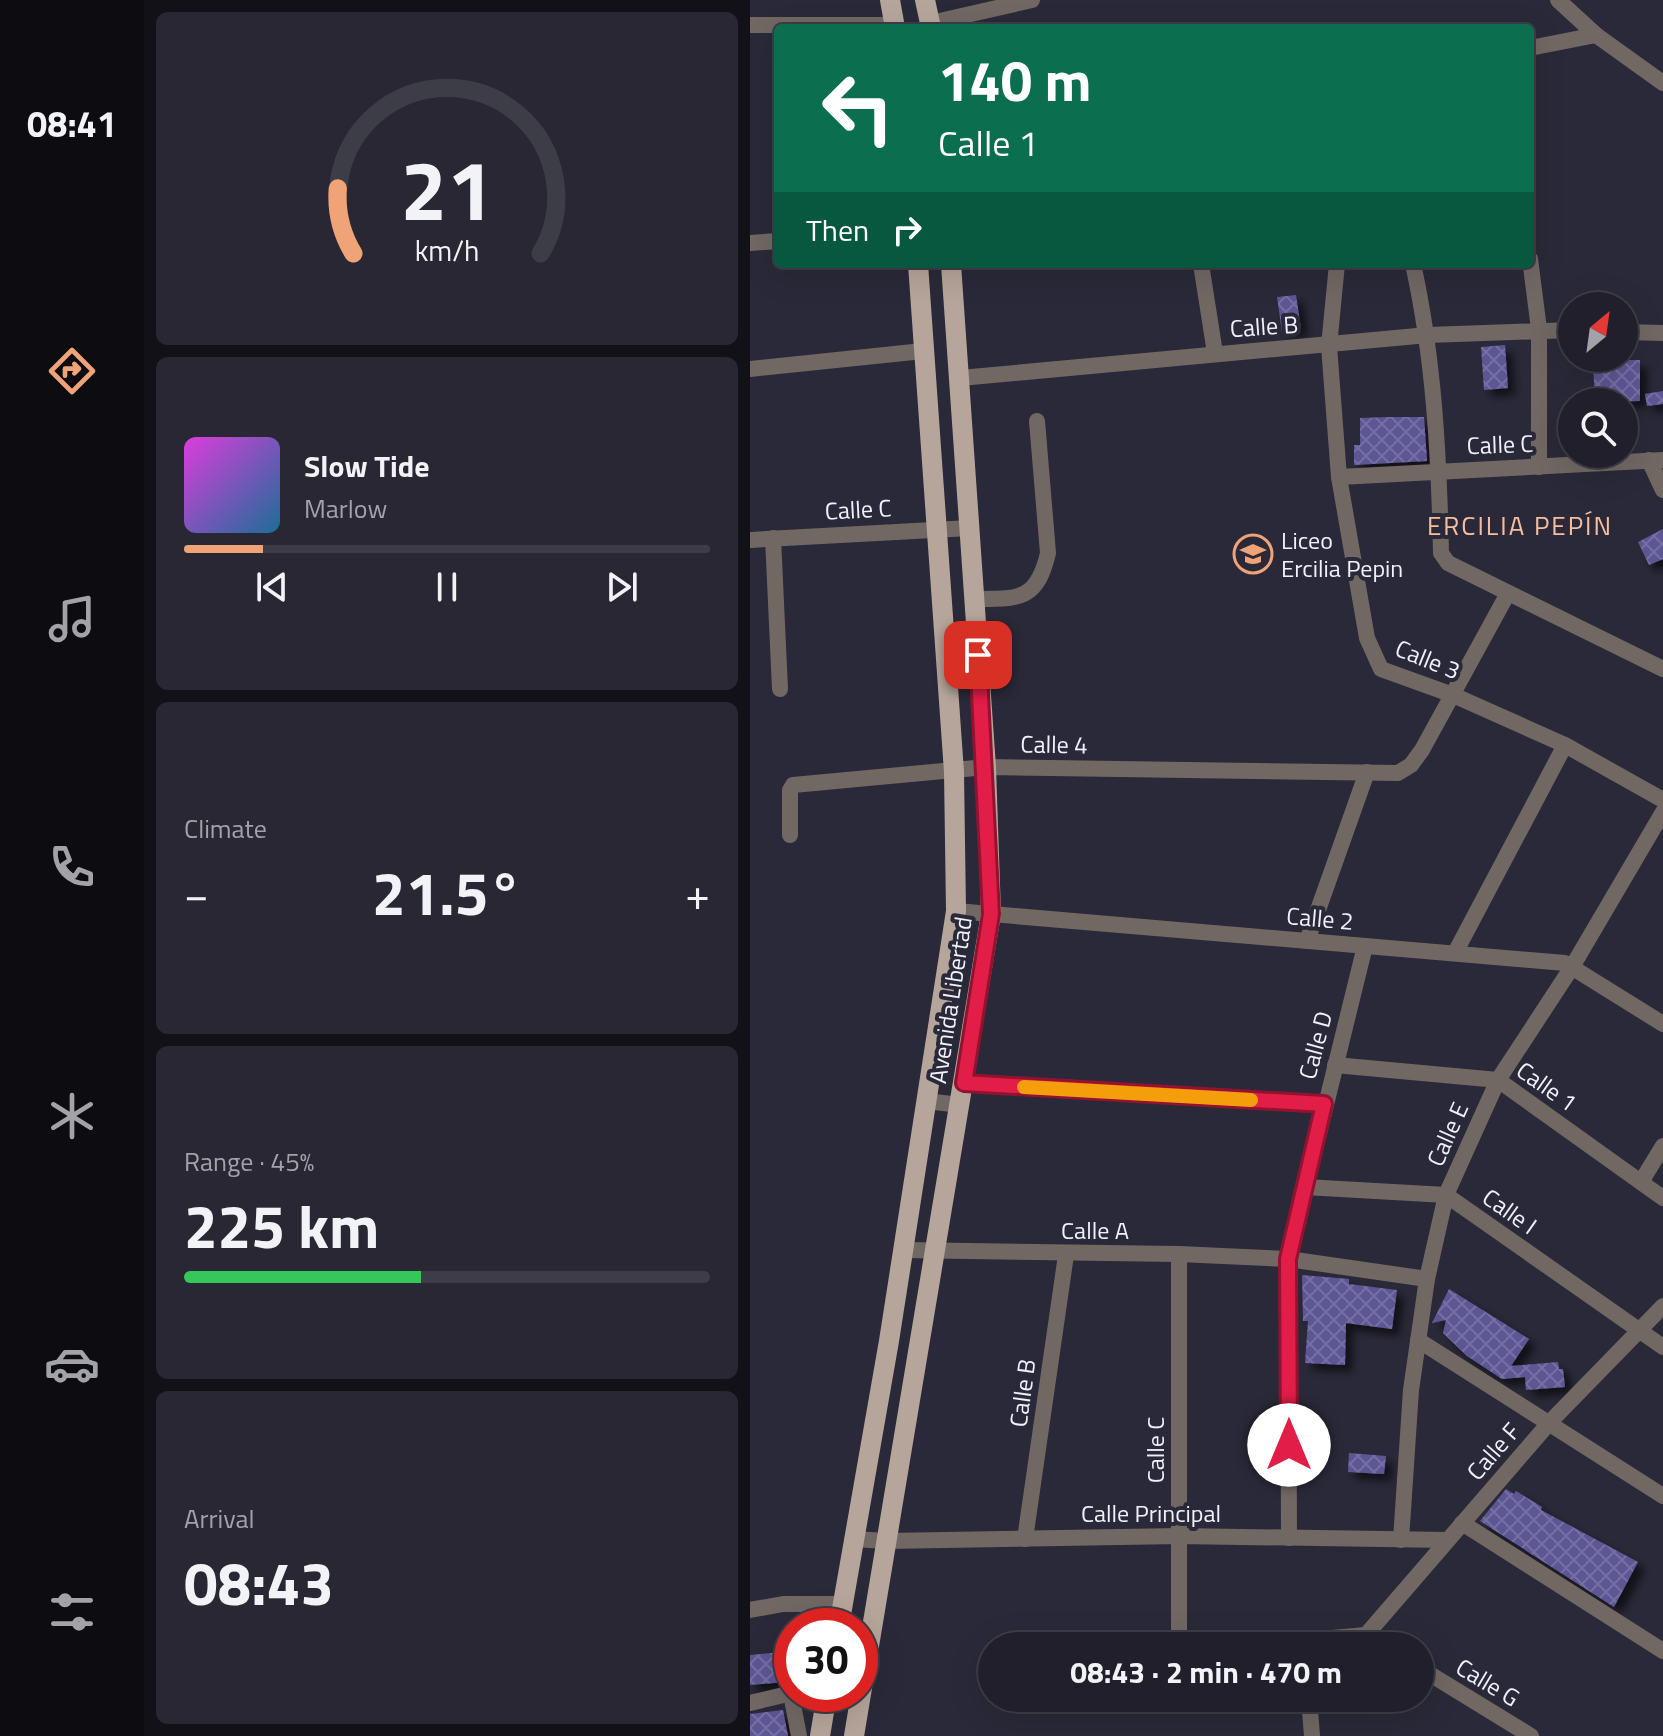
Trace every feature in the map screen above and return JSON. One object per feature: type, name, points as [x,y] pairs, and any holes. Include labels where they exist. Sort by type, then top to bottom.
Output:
[{"type":"main road","points":[[890,0],[895,24]]},
{"type":"main road","points":[[925,0],[931,24]]},
{"type":"main road","name":"Avenida Libertad","points":[[842,1608],[956,911],[954,772],[918,268]]},
{"type":"main road","name":"Avenida Libertad","points":[[854,1736],[937,1253],[991,914],[986,767],[951,268]]},
{"type":"main road","points":[[820,1736],[824,1712]]},
{"type":"street","points":[[935,24],[1032,0]]},
{"type":"street","points":[[1558,0],[1596,35],[1663,83]]},
{"type":"street","points":[[750,25],[774,25]]},
{"type":"street","points":[[1534,47],[1596,35]]},
{"type":"street","points":[[750,243],[774,241]]},
{"type":"street","points":[[1202,268],[1215,353]]},
{"type":"street","name":"Calle 3","points":[[1337,268],[1329,346],[1339,477],[1367,638],[1381,669],[1453,695],[1565,745],[1663,800]]},
{"type":"street","points":[[1414,268],[1428,335],[1439,471],[1441,553],[1448,563],[1507,595],[1663,669]]},
{"type":"street","points":[[1531,268],[1539,329],[1539,467]]},
{"type":"street","name":"Calle B","points":[[960,378],[1428,335],[1558,330]]},
{"type":"street","points":[[1638,332],[1663,333]]},
{"type":"street","points":[[750,369],[923,351]]},
{"type":"street","points":[[975,599],[1015,599],[1032,591],[1043,574],[1048,553],[1037,421]]},
{"type":"street","points":[[1656,460],[1663,490]]},
{"type":"street","name":"Calle C","points":[[1339,477],[1656,460]]},
{"type":"street","name":"Calle C","points":[[750,540],[970,528]]},
{"type":"street","points":[[773,538],[780,689]]},
{"type":"street","points":[[1307,941],[1367,772],[1398,773],[1411,765],[1507,595]]},
{"type":"street","points":[[1455,953],[1565,745]]},
{"type":"street","name":"Calle 4","points":[[790,835],[790,790],[793,785],[986,767],[1367,772]]},
{"type":"street","points":[[1572,967],[1663,812]]},
{"type":"street","name":"Calle 2","points":[[956,911],[1565,963],[1663,1024]]},
{"type":"street","name":"Calle D","points":[[1289,1538],[1288,1259],[1365,946]]},
{"type":"street","name":"Calle E","points":[[1401,1540],[1418,1340],[1427,1279],[1446,1195],[1498,1080],[1572,967]]},
{"type":"street","name":"Calle 1","points":[[1335,1065],[1498,1080],[1663,1198]]},
{"type":"street","points":[[964,1083],[1324,1104]]},
{"type":"street","points":[[926,1101],[960,1105]]},
{"type":"street","points":[[1641,1182],[1663,1146]]},
{"type":"street","name":"Calle I","points":[[1305,1187],[1446,1195],[1663,1347]]},
{"type":"street","name":"Calle A","points":[[903,1250],[1066,1255],[1179,1254],[1288,1259],[1427,1279]]},
{"type":"street","name":"Calle C","points":[[1179,1254],[1179,1632]]},
{"type":"street","name":"Calle B","points":[[1025,1539],[1066,1255]]},
{"type":"street","name":"Calle F","points":[[1369,1632],[1550,1422],[1663,1306]]},
{"type":"street","points":[[1418,1340],[1663,1496]]},
{"type":"street","points":[[1462,1523],[1663,1651]]},
{"type":"street","name":"Calle Principal","points":[[854,1539],[1179,1536],[1447,1540]]},
{"type":"street","points":[[750,1610],[783,1604],[843,1604]]},
{"type":"street","name":"Calle G","points":[[1434,1677],[1521,1733]]},
{"type":"street","points":[[750,1703],[774,1698]]},
{"type":"street","points":[[794,1712],[799,1736]]},
{"type":"street","points":[[1310,1712],[1312,1736]]},
{"type":"building","points":[[1296,295],[1301,329],[1282,332],[1277,297]]},
{"type":"building","points":[[1505,345],[1508,388],[1484,390],[1481,347]]},
{"type":"building","points":[[1640,360],[1640,401],[1638,388],[1594,388],[1594,372],[1638,372]]},
{"type":"building","points":[[1663,391],[1663,404],[1647,406],[1645,394]]},
{"type":"building","points":[[1424,417],[1427,461],[1354,465],[1354,445],[1360,445],[1360,418]]},
{"type":"building","points":[[1663,529],[1663,559],[1649,565],[1638,542]]},
{"type":"building","points":[[1302,1275],[1349,1279],[1349,1284],[1397,1290],[1392,1329],[1346,1323],[1345,1365],[1305,1363],[1308,1321],[1303,1321]]},
{"type":"building","points":[[1449,1289],[1529,1339],[1511,1366],[1558,1362],[1559,1369],[1563,1369],[1565,1387],[1526,1390],[1525,1377],[1502,1379],[1467,1356],[1443,1333],[1446,1320],[1432,1323]]},
{"type":"building","points":[[1349,1453],[1386,1456],[1384,1474],[1348,1472]]},
{"type":"building","points":[[1506,1489],[1514,1494],[1516,1491],[1542,1507],[1541,1510],[1638,1562],[1614,1607],[1480,1521]]},
{"type":"building","points":[[774,1653],[774,1683],[750,1685],[750,1655]]},
{"type":"building","points":[[783,1712],[788,1736],[750,1736],[750,1714]]},
{"type":"slow traffic","points":[[1024,1087],[1251,1100]]},
{"type":"place","name":"Liceo Ercilia Pepin","points":[[1253,554]]},
{"type":"district","name":"ERCILIA PEPÍN","points":[[1520,525]]},
{"type":"route","points":[[978,655],[991,914],[964,1083],[1324,1104],[1288,1259],[1289,1445]]}]
